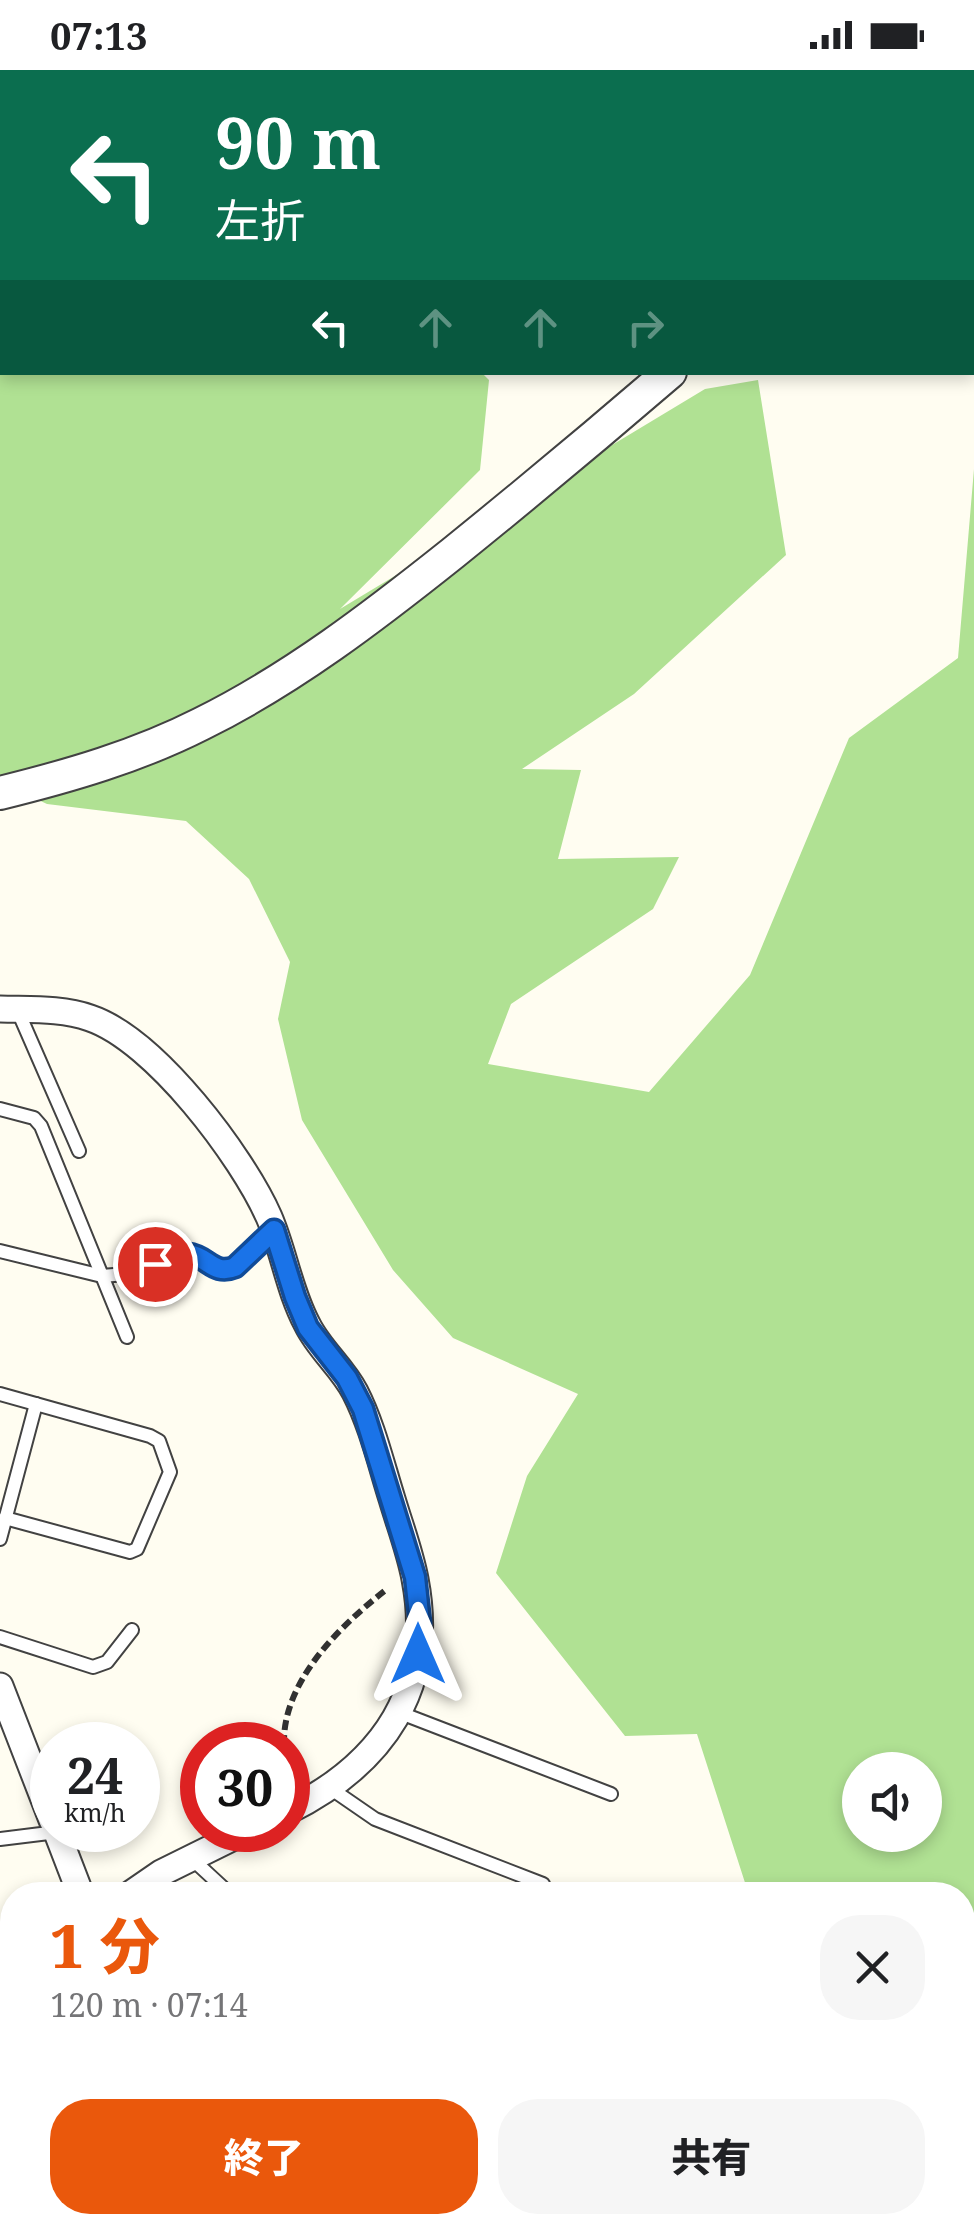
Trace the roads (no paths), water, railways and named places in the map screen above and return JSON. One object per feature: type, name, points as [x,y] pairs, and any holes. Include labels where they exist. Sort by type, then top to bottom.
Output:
[{"type":"street","points":[[0,793],[133,754],[200,725],[294,670],[400,596],[667,375]]},
{"type":"street","points":[[9,1009],[73,1013],[103,1023],[126,1036],[164,1070],[259,1196],[308,1328],[347,1378],[363,1409],[413,1570],[420,1623],[418,1654],[398,1712],[367,1757],[330,1788],[310,1798]]},
{"type":"street","points":[[2,1697],[30,1766]]},
{"type":"street","points":[[64,1852],[76,1882]]},
{"type":"street","points":[[148,1882],[203,1852]]},
{"type":"lane","points":[[9,1009],[79,1151]]},
{"type":"lane","points":[[0,1109],[34,1118],[41,1126],[127,1336]]},
{"type":"lane","points":[[0,1251],[102,1276],[126,1274],[184,1254],[193,1254],[214,1268],[227,1270],[274,1230]]},
{"type":"lane","points":[[0,1394],[150,1436],[159,1441],[170,1472],[137,1549],[130,1552],[5,1518]]},
{"type":"lane","points":[[0,1539],[36,1404]]},
{"type":"lane","points":[[0,1637],[93,1666],[108,1662],[132,1630]]},
{"type":"lane","points":[[398,1712],[612,1794]]},
{"type":"lane","points":[[330,1788],[375,1819],[538,1882]]},
{"type":"lane","points":[[0,1839],[30,1833]]},
{"type":"lane","points":[[191,1858],[217,1882]]}]
